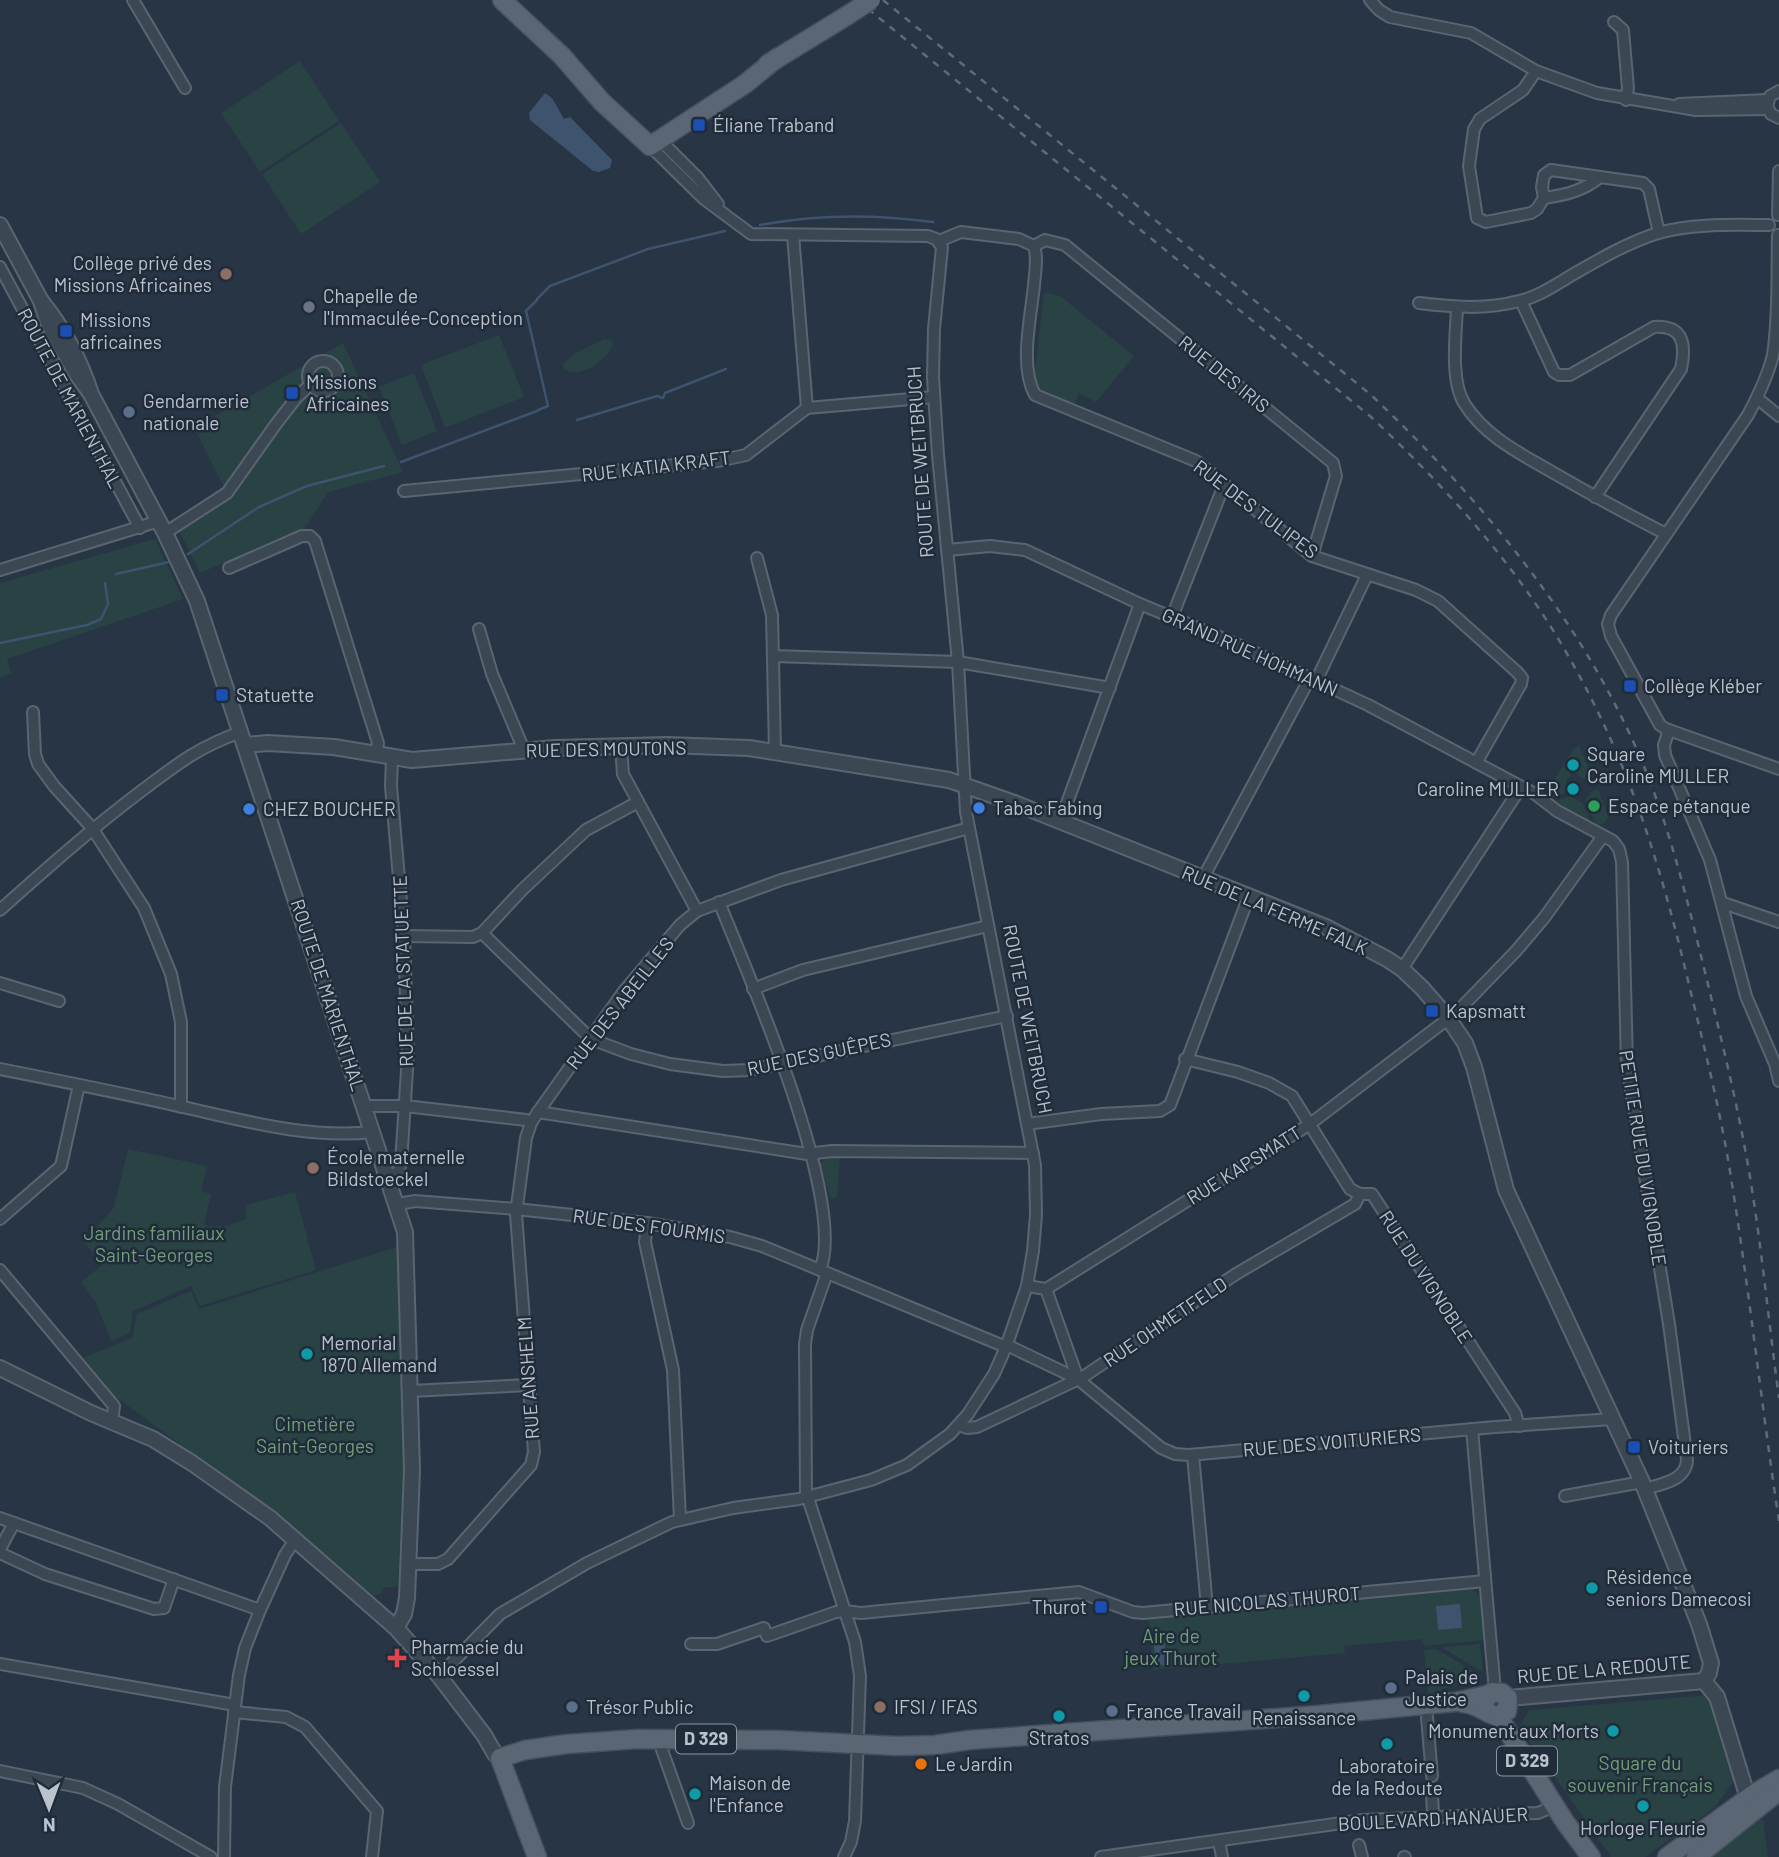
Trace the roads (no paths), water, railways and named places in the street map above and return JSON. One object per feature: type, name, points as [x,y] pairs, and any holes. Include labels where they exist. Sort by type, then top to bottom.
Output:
[{"type":"main road","points":[[502,0],[562,56],[593,93],[651,140],[745,84],[778,58],[871,0]]},
{"type":"main road","name":"RUE DE LA REDOUTE","points":[[500,1758],[519,1751],[568,1744],[661,1738],[935,1745],[969,1740],[1455,1702],[1495,1702]]},
{"type":"main road","name":"D 329","points":[[1495,1702],[1585,1853]]},
{"type":"main road","points":[[500,1758],[537,1857]]},
{"type":"main road","points":[[1667,1857],[1779,1779]]},
{"type":"main road","points":[[1698,1856],[1779,1791]]},
{"type":"street","points":[[133,0],[185,88]]},
{"type":"street","points":[[1370,0],[1390,17],[1465,31],[1481,37],[1536,71],[1584,90],[1626,100],[1673,105],[1696,102],[1768,104]]},
{"type":"street","points":[[1614,22],[1623,30],[1628,88],[1626,100]]},
{"type":"street","points":[[1536,71],[1523,90],[1480,120],[1474,129],[1469,166],[1478,218],[1486,222],[1531,213],[1544,198],[1544,175],[1551,170],[1643,183],[1649,188],[1660,233]]},
{"type":"street","points":[[1779,91],[1773,93],[1768,104],[1773,116],[1779,118]]},
{"type":"street","points":[[651,140],[704,199],[751,234],[928,236],[939,241],[961,232],[1019,239],[1034,246]]},
{"type":"street","points":[[1769,225],[1773,217],[1779,215],[1779,171]]},
{"type":"street","points":[[1544,198],[1571,194],[1589,186],[1600,177]]},
{"type":"street","name":"ROUTE DE MARIENTHAL","points":[[0,225],[41,301],[57,321],[84,371],[92,394],[197,600],[397,1203],[407,1242],[412,1470],[409,1564],[404,1614],[396,1628]]},
{"type":"street","points":[[1419,303],[1457,307],[1521,301],[1546,291],[1624,246],[1660,233],[1694,226],[1769,225]]},
{"type":"street","points":[[1769,225],[1771,230],[1779,235],[1776,353],[1748,415],[1611,615],[1608,624],[1611,636],[1657,722],[1669,730],[1779,769]]},
{"type":"street","points":[[793,235],[807,408],[934,397]]},
{"type":"street","name":"RUE DES IRIS","points":[[1034,246],[1045,240],[1065,245],[1333,463],[1336,476],[1312,556]]},
{"type":"street","name":"ROUTE DE WEITBRUCH","points":[[439,1676],[500,1614],[587,1563],[680,1519],[808,1497],[871,1480],[907,1465],[960,1425],[994,1374],[1006,1347],[1027,1286],[1034,1251],[1036,1215],[1033,1153],[969,828],[958,662],[934,397],[933,345],[942,247],[939,241]]},
{"type":"street","name":"RUE DES TULIPES","points":[[1034,246],[1036,264],[1030,318],[1028,382],[1035,395],[1196,461],[1312,556],[1416,590],[1438,601],[1522,678],[1476,763]]},
{"type":"street","name":"ROUTE DE MARIENTHAL","points":[[0,267],[140,528]]},
{"type":"street","points":[[1521,301],[1554,372],[1559,375],[1570,375],[1654,327],[1665,326],[1673,330],[1683,342],[1685,351],[1681,369],[1595,497]]},
{"type":"street","points":[[1457,307],[1455,357],[1463,402],[1487,430],[1502,443],[1666,534]]},
{"type":"street","points":[[0,570],[140,528],[162,527],[226,493],[297,397],[311,384]]},
{"type":"street","points":[[1757,398],[1779,416]]},
{"type":"street","name":"RUE KATIA KRAFT","points":[[404,491],[718,461],[746,455],[807,408]]},
{"type":"street","points":[[1172,617],[1224,485]]},
{"type":"street","points":[[229,568],[302,536],[310,536],[315,541],[378,743],[376,754]]},
{"type":"street","name":"GRAND RUE HOHMANN","points":[[947,550],[990,546],[1025,550],[1368,705],[1541,799]]},
{"type":"street","points":[[757,558],[772,615],[775,751]]},
{"type":"street","points":[[1203,878],[1313,680],[1367,575]]},
{"type":"street","points":[[1060,822],[1140,604]]},
{"type":"street","points":[[479,629],[492,674],[524,750]]},
{"type":"street","points":[[773,656],[958,662],[1110,688]]},
{"type":"street","points":[[33,712],[38,764],[92,828],[144,908],[171,974],[181,1022],[181,1107]]},
{"type":"street","points":[[1669,730],[1664,747],[1665,755],[1700,836],[1723,903],[1746,996],[1777,1063],[1779,1081]]},
{"type":"street","name":"RUE DES MOUTONS","points":[[0,910],[92,828],[195,751],[243,738],[353,749],[393,758],[419,760],[524,750],[621,746],[749,748],[949,780],[965,785]]},
{"type":"street","points":[[621,746],[623,774],[697,911]]},
{"type":"street","name":"RUE DE LA STATUETTE","points":[[388,1177],[398,1172],[401,1163],[408,1055],[404,936],[391,786],[393,758]]},
{"type":"street","name":"RUE DE LA FERME FALK","points":[[965,785],[1341,934],[1402,969],[1448,1018],[1465,1043],[1474,1067],[1506,1190],[1643,1486],[1710,1658],[1709,1673],[1704,1681]]},
{"type":"street","points":[[1402,969],[1521,787]]},
{"type":"street","name":"PETITE RUE DU VIGNOBLE","points":[[1541,799],[1556,811],[1616,844],[1622,859],[1627,1065],[1669,1324],[1687,1460],[1687,1468],[1680,1477],[1643,1486]]},
{"type":"street","points":[[404,936],[473,937],[482,933],[522,890],[586,830],[638,802]]},
{"type":"street","name":"RUE DES ABEILLES","points":[[516,1209],[526,1138],[531,1123],[624,991],[680,925],[697,911],[781,880],[969,828]]},
{"type":"street","name":"RUE KAPSMATT","points":[[1046,1289],[1310,1124],[1457,1012],[1523,943],[1603,836]]},
{"type":"street","points":[[1027,1124],[1101,1114],[1160,1111],[1170,1105],[1185,1059],[1249,896]]},
{"type":"street","points":[[719,902],[782,1065],[810,1153],[823,1205],[824,1271],[805,1344],[808,1497],[855,1642],[860,1676],[855,1826],[844,1857]]},
{"type":"street","points":[[1723,903],[1779,922]]},
{"type":"street","points":[[753,989],[803,970],[988,926]]},
{"type":"street","points":[[482,933],[591,1039]]},
{"type":"street","points":[[0,983],[59,1001]]},
{"type":"street","name":"RUE DES GUÊPES","points":[[591,1039],[631,1054],[670,1064],[723,1071],[751,1070],[1007,1016]]},
{"type":"street","name":"RUE DU VIGNOBLE","points":[[1185,1059],[1238,1072],[1269,1083],[1292,1096],[1350,1189],[1360,1194],[1372,1194],[1515,1413],[1519,1426]]},
{"type":"street","points":[[0,1069],[267,1126],[349,1135],[373,1132]]},
{"type":"street","points":[[0,1219],[61,1166],[79,1085]]},
{"type":"street","points":[[365,1106],[405,1106],[526,1120],[531,1123]]},
{"type":"street","points":[[538,1112],[694,1138],[810,1153],[832,1150],[1033,1153]]},
{"type":"street","name":"RUE OHMETFELD","points":[[960,1425],[967,1428],[977,1427],[1078,1379],[1237,1274],[1355,1204],[1360,1194]]},
{"type":"street","name":"RUE DES FOURMIS","points":[[397,1203],[415,1201],[516,1209],[647,1223],[730,1237],[824,1271],[1006,1347]]},
{"type":"street","name":"RUE ANSHELM","points":[[409,1564],[438,1564],[449,1559],[531,1465],[534,1452],[516,1209]]},
{"type":"street","points":[[647,1223],[645,1242],[673,1370],[680,1519]]},
{"type":"street","points":[[0,1270],[114,1406],[112,1422]]},
{"type":"street","points":[[1027,1286],[1046,1289],[1078,1379]]},
{"type":"street","name":"RUE DES VOITURIERS","points":[[1006,1347],[1078,1379],[1161,1448],[1175,1454],[1193,1455],[1613,1419]]},
{"type":"street","points":[[0,1368],[146,1436],[172,1450],[232,1492],[396,1628],[439,1676],[500,1758]]},
{"type":"street","points":[[411,1391],[528,1385]]},
{"type":"street","points":[[1472,1429],[1495,1702]]},
{"type":"street","points":[[1193,1455],[1207,1607]]},
{"type":"street","points":[[1565,1496],[1643,1486]]},
{"type":"street","points":[[0,1518],[260,1610]]},
{"type":"street","points":[[14,1523],[0,1551],[44,1574],[155,1609],[164,1608],[174,1580]]},
{"type":"street","points":[[224,1857],[225,1787],[245,1648],[285,1555],[294,1541]]},
{"type":"street","name":"RUE NICOLAS THUROT","points":[[691,1644],[717,1644],[764,1629],[767,1636],[844,1611],[861,1613],[1079,1592],[1137,1612],[1485,1581]]},
{"type":"street","points":[[0,1664],[286,1717],[305,1727],[377,1811],[372,1857]]},
{"type":"street","points":[[1698,1856],[1717,1831],[1746,1807],[1747,1799],[1717,1697],[1704,1681]]},
{"type":"street","name":"RUE DE LA REDOUTE","points":[[1495,1702],[1704,1681]]},
{"type":"street","points":[[1427,1717],[1432,1776]]},
{"type":"street","points":[[661,1738],[661,1747],[688,1823]]},
{"type":"street","points":[[0,1771],[83,1788],[118,1804],[211,1857]]},
{"type":"street","points":[[1432,1793],[1433,1816]]},
{"type":"street","name":"BOULEVARD HANAUER","points":[[1101,1857],[1363,1820],[1538,1813],[1555,1806]]},
{"type":"street","points":[[1219,1841],[1222,1857]]},
{"type":"street","points":[[1359,1845],[1362,1857]]},
{"type":"water","points":[[545,93],[552,98],[564,119],[570,117],[612,160],[610,168],[593,171],[530,120],[529,113]]},
{"type":"water","points":[[1460,1604],[1462,1628],[1438,1630],[1436,1606]]},
{"type":"water","points":[[1164,1633],[1166,1665],[1156,1666],[1153,1634]]},
{"type":"waterway","points":[[760,225],[846,216],[933,222]]},
{"type":"waterway","points":[[537,299],[550,286],[648,249],[725,231]]},
{"type":"waterway","points":[[537,300],[526,311],[548,406],[538,410]]},
{"type":"waterway","points":[[577,420],[657,396],[663,398],[665,393],[726,369]]},
{"type":"waterway","points":[[401,462],[537,411]]},
{"type":"waterway","points":[[188,554],[259,507],[307,486],[384,466]]},
{"type":"waterway","points":[[116,574],[169,562]]},
{"type":"waterway","points":[[0,643],[87,625],[101,619],[108,604],[105,583]]},
{"type":"railway","points":[[857,0],[1370,416],[1426,471],[1479,530],[1550,625],[1592,699],[1611,739],[1656,861],[1679,945],[1728,1159],[1779,1521]]},
{"type":"railway","points":[[883,0],[1370,394],[1486,515],[1554,604],[1585,651],[1613,700],[1648,776],[1689,909],[1745,1150],[1779,1398]]},
{"type":"place","name":"Éliane Traband","points":[[699,125]]},
{"type":"place","name":"Collège privé des Missions Africaines","points":[[226,274]]},
{"type":"place","name":"Chapelle de l'Immaculée-Conception","points":[[309,307]]},
{"type":"place","name":"Missions africaines","points":[[66,331]]},
{"type":"place","name":"Missions Africaines","points":[[292,393]]},
{"type":"place","name":"Gendarmerie nationale","points":[[129,412]]},
{"type":"place","name":"Collège Kléber","points":[[1630,686]]},
{"type":"place","name":"Statuette","points":[[222,695]]},
{"type":"place","name":"Square Caroline MULLER","points":[[1573,765]]},
{"type":"place","name":"Caroline MULLER","points":[[1573,789]]},
{"type":"place","name":"Espace pétanque","points":[[1594,806]]},
{"type":"place","name":"Tabac Fabing","points":[[979,808]]},
{"type":"place","name":"CHEZ BOUCHER","points":[[249,809]]},
{"type":"place","name":"Kapsmatt","points":[[1432,1011]]},
{"type":"place","name":"École maternelle Bildstoeckel","points":[[313,1168]]},
{"type":"place","name":"Memorial 1870 Allemand","points":[[307,1354]]},
{"type":"place","name":"Voituriers","points":[[1634,1447]]},
{"type":"place","name":"Résidence seniors Damecosi","points":[[1592,1588]]},
{"type":"place","name":"Thurot","points":[[1101,1607]]},
{"type":"place","name":"Pharmacie du Schloessel","points":[[397,1658]]},
{"type":"place","name":"Palais de Justice","points":[[1391,1688]]},
{"type":"place","name":"Renaissance","points":[[1304,1696]]},
{"type":"place","name":"Trésor Public","points":[[572,1707]]},
{"type":"place","name":"IFSI / IFAS","points":[[880,1707]]},
{"type":"place","name":"France Travail","points":[[1112,1711]]},
{"type":"place","name":"Stratos","points":[[1059,1716]]},
{"type":"place","name":"Monument aux Morts","points":[[1613,1731]]},
{"type":"place","name":"Laboratoire de la Redoute","points":[[1387,1744]]},
{"type":"place","name":"Le Jardin","points":[[921,1764]]},
{"type":"place","name":"Maison de l'Enfance","points":[[695,1794]]},
{"type":"place","name":"Horloge Fleurie","points":[[1643,1806]]},
{"type":"park label","name":"Jardins familiaux Saint-Georges","points":[[154,1244]]},
{"type":"park label","name":"Cimetière Saint-Georges","points":[[315,1435]]},
{"type":"park label","name":"Aire de jeux Thurot","points":[[1171,1647]]},
{"type":"park label","name":"Square du souvenir Français","points":[[1640,1774]]}]
